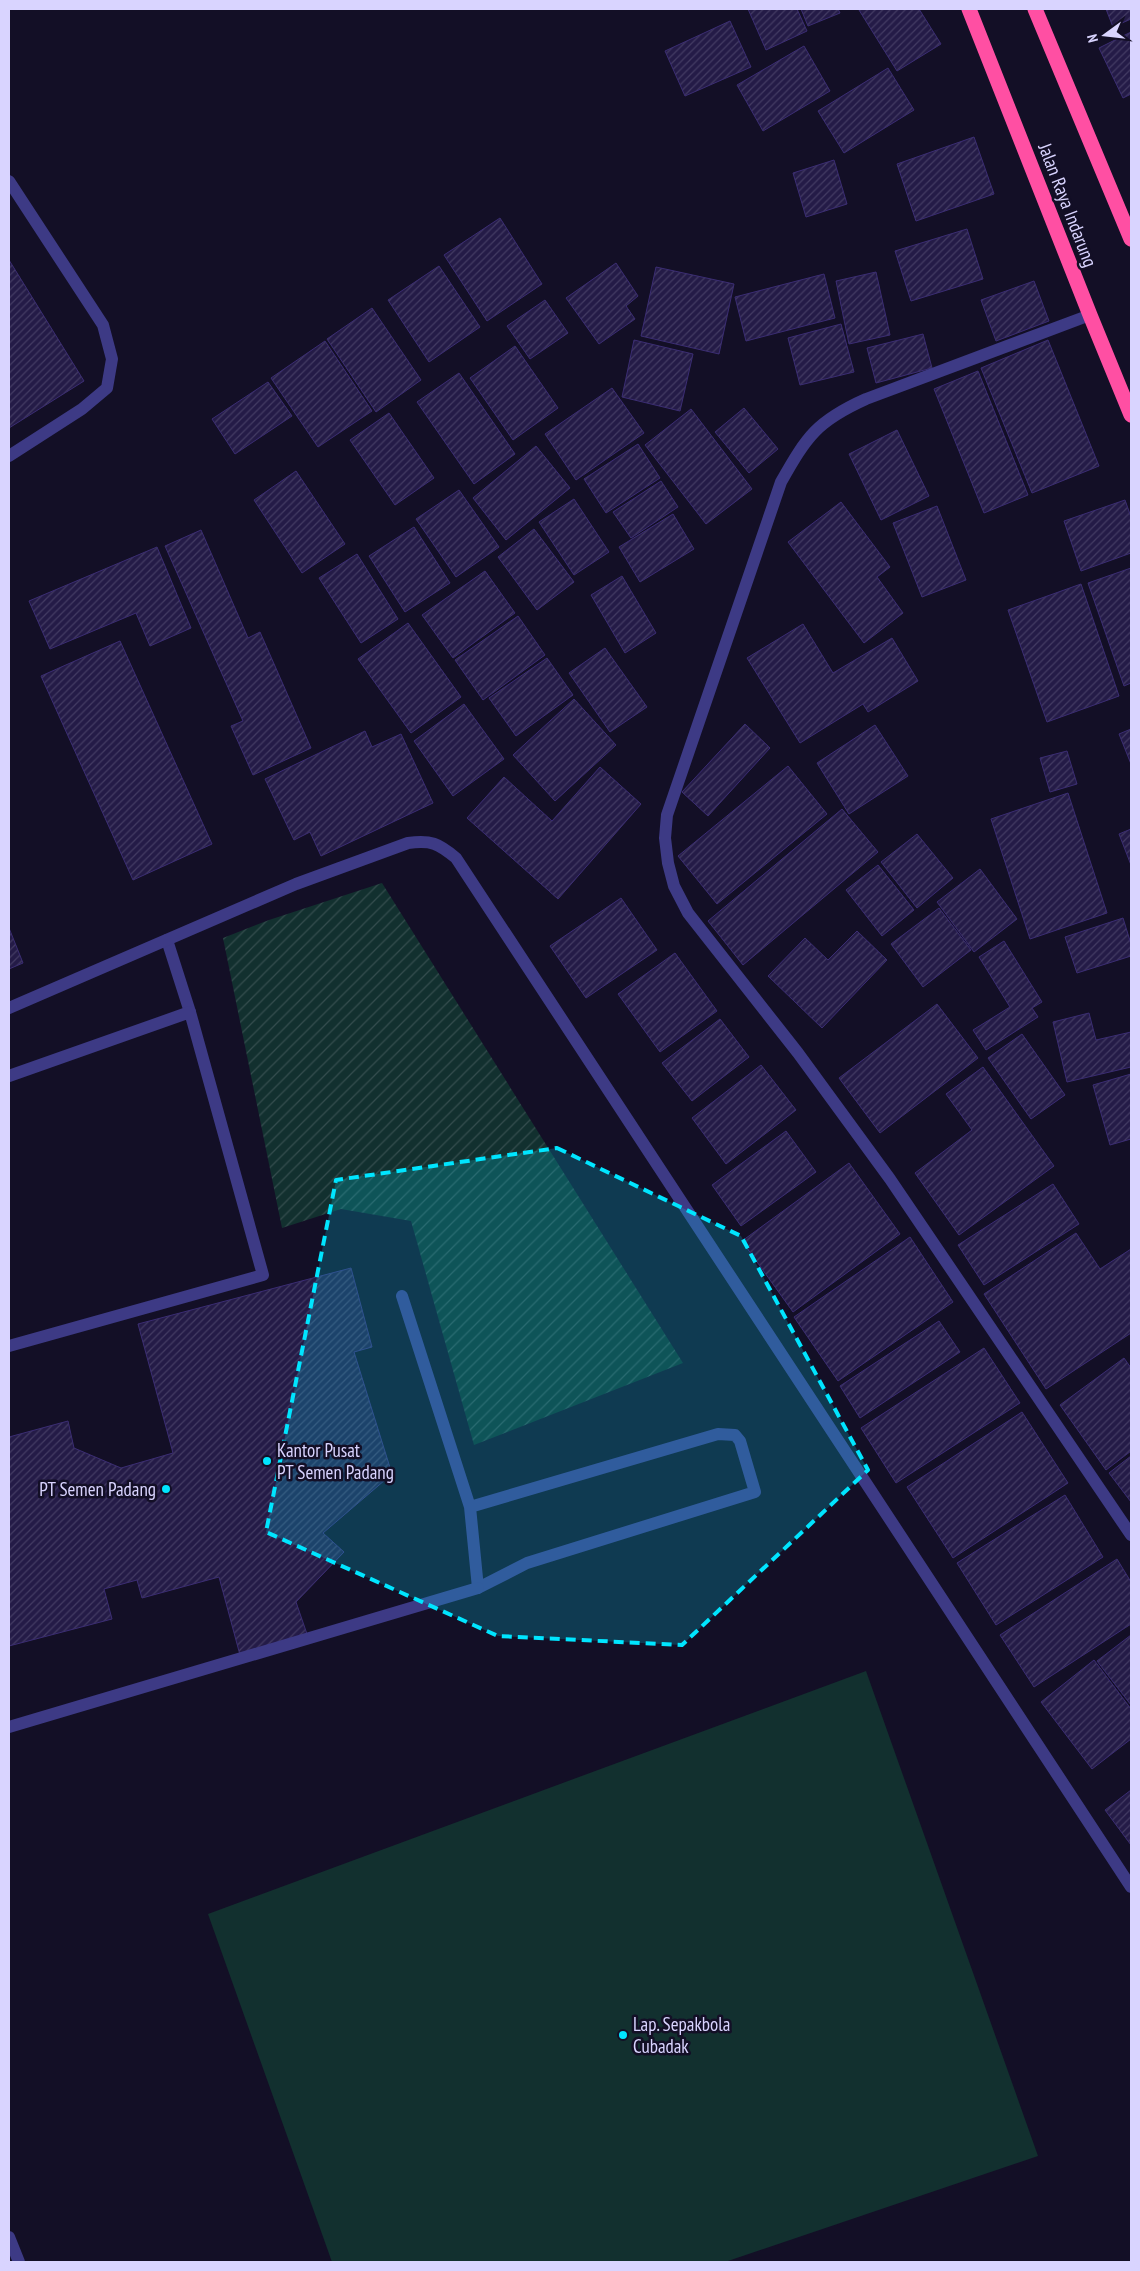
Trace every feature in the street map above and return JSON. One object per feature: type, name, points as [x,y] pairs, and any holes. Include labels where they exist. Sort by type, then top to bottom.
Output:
[{"type":"highway","name":"Jalan Raya Indarung","points":[[969,9],[1131,415]]},
{"type":"highway","points":[[1035,9],[1131,239]]},
{"type":"street","points":[[9,181],[103,325],[112,359],[107,388],[82,409],[9,456]]},
{"type":"street","points":[[1090,315],[866,399],[841,410],[815,430],[798,452],[781,482],[668,815],[665,838],[674,886],[688,913],[798,1054],[890,1178],[1131,1535]]},
{"type":"street","points":[[9,1008],[296,884],[408,843],[425,841],[441,845],[456,858],[1131,1887]]},
{"type":"street","points":[[9,1346],[263,1275],[190,1012],[166,940]]},
{"type":"street","points":[[9,1076],[190,1012]]},
{"type":"street","points":[[402,1296],[470,1507],[478,1588]]},
{"type":"street","points":[[9,1727],[478,1588],[527,1563],[755,1492],[740,1441],[735,1435],[718,1434],[470,1507]]},
{"type":"street","points":[[9,2237],[19,2262]]},
{"type":"highlighted area","points":[[557,1148],[741,1236],[868,1470],[682,1645],[498,1636],[266,1532],[336,1180]]},
{"type":"green space","points":[[382,883],[683,1363],[474,1445],[411,1221],[341,1209],[282,1228],[223,938],[269,920]]},
{"type":"green space","name":"Lap. Sepakbola Cubadak","points":[[866,1671],[1038,2156],[725,2262],[332,2262],[208,1914]]},
{"type":"building","points":[[748,9],[797,9],[807,31],[766,50]]},
{"type":"building","points":[[801,9],[838,9],[840,13],[808,26]]},
{"type":"building","points":[[919,9],[941,44],[897,71],[859,10]]},
{"type":"building","points":[[1106,9],[1131,9],[1131,19],[1113,27]]},
{"type":"building","points":[[730,21],[751,67],[685,96],[665,51]]},
{"type":"building","points":[[1131,32],[1131,94],[1123,98],[1099,48]]},
{"type":"building","points":[[804,46],[830,91],[763,131],[737,85]]},
{"type":"building","points":[[888,68],[914,110],[844,153],[818,111]]},
{"type":"building","points":[[974,137],[994,194],[916,221],[897,164]]},
{"type":"building","points":[[834,160],[847,204],[806,217],[793,173]]},
{"type":"building","points":[[500,218],[542,284],[487,321],[444,255]]},
{"type":"building","points":[[967,229],[983,279],[911,301],[895,251]]},
{"type":"building","points":[[9,260],[84,381],[9,428]]},
{"type":"building","points":[[616,263],[638,296],[626,306],[635,319],[599,344],[566,298]]},
{"type":"building","points":[[439,266],[480,327],[429,362],[388,300]]},
{"type":"building","points":[[656,267],[734,284],[719,354],[641,336]]},
{"type":"building","points":[[876,272],[890,335],[849,344],[836,281]]},
{"type":"building","points":[[824,274],[835,318],[746,341],[735,297]]},
{"type":"building","points":[[1034,281],[1049,321],[996,341],[981,300]]},
{"type":"building","points":[[545,300],[568,333],[530,359],[507,326]]},
{"type":"building","points":[[372,308],[421,380],[376,412],[327,339]]},
{"type":"building","points":[[841,324],[854,372],[800,385],[788,338]]},
{"type":"building","points":[[923,334],[932,368],[876,383],[867,348]]},
{"type":"building","points":[[634,340],[693,354],[680,411],[622,397]]},
{"type":"building","points":[[1048,340],[1099,466],[1032,493],[981,368]]},
{"type":"building","points":[[325,341],[372,411],[318,447],[271,378]]},
{"type":"building","points":[[515,346],[558,408],[513,440],[470,378]]},
{"type":"building","points":[[978,371],[1028,495],[984,513],[934,389]]},
{"type":"building","points":[[459,373],[515,454],[474,484],[417,402]]},
{"type":"building","points":[[268,382],[292,416],[235,454],[212,419]]},
{"type":"building","points":[[612,388],[644,433],[576,480],[545,434]]},
{"type":"building","points":[[744,408],[778,449],[749,473],[715,432]]},
{"type":"building","points":[[691,409],[752,489],[706,524],[645,445]]},
{"type":"building","points":[[389,413],[434,478],[395,505],[350,440]]},
{"type":"building","points":[[897,430],[929,496],[881,520],[849,454]]},
{"type":"building","points":[[638,444],[660,478],[606,513],[584,479]]},
{"type":"building","points":[[536,446],[570,488],[506,540],[473,498]]},
{"type":"building","points":[[296,471],[345,544],[302,573],[254,500]]},
{"type":"building","points":[[661,481],[678,507],[631,538],[613,512]]},
{"type":"building","points":[[459,490],[499,547],[456,577],[416,519]]},
{"type":"building","points":[[574,499],[609,552],[574,575],[539,522]]},
{"type":"building","points":[[1125,500],[1131,517],[1131,553],[1081,571],[1064,521]]},
{"type":"building","points":[[841,502],[890,567],[877,577],[903,613],[864,643],[788,542]]},
{"type":"building","points":[[937,506],[966,580],[922,597],[893,523]]},
{"type":"building","points":[[673,514],[694,549],[640,582],[619,547]]},
{"type":"building","points":[[414,527],[450,583],[405,612],[369,556]]},
{"type":"building","points":[[534,529],[574,582],[537,610],[498,557]]},
{"type":"building","points":[[201,530],[248,638],[260,632],[311,748],[253,775],[231,726],[243,721],[165,546]]},
{"type":"building","points":[[157,547],[191,628],[150,646],[136,613],[50,649],[29,601]]},
{"type":"building","points":[[357,554],[398,619],[361,643],[319,578]]},
{"type":"building","points":[[1131,568],[1131,683],[1124,686],[1088,583]]},
{"type":"building","points":[[485,571],[515,613],[453,658],[422,615]]},
{"type":"building","points":[[622,576],[656,633],[625,653],[591,595]]},
{"type":"building","points":[[1081,584],[1119,696],[1047,722],[1008,610]]},
{"type":"building","points":[[518,616],[545,655],[483,700],[455,660]]},
{"type":"building","points":[[408,623],[461,697],[411,733],[358,659]]},
{"type":"building","points":[[803,624],[833,673],[892,638],[918,681],[868,712],[863,704],[800,743],[747,658]]},
{"type":"building","points":[[120,641],[212,844],[133,880],[41,676]]},
{"type":"building","points":[[605,648],[647,707],[610,732],[569,673]]},
{"type":"building","points":[[547,658],[573,695],[516,736],[489,698]]},
{"type":"building","points":[[574,699],[616,745],[555,801],[513,755]]},
{"type":"building","points":[[464,704],[504,759],[453,796],[414,741]]},
{"type":"building","points":[[745,724],[770,748],[708,816],[682,792]]},
{"type":"building","points":[[875,725],[908,776],[849,814],[817,763]]},
{"type":"building","points":[[1131,729],[1131,764],[1119,734]]},
{"type":"building","points":[[365,731],[372,747],[401,734],[433,803],[321,856],[310,832],[294,840],[265,779]]},
{"type":"building","points":[[1067,751],[1077,784],[1050,792],[1040,758]]},
{"type":"building","points":[[788,766],[827,814],[717,904],[678,856]]},
{"type":"building","points":[[600,767],[641,804],[558,899],[467,818],[504,777],[552,821]]},
{"type":"building","points":[[1068,793],[1107,913],[1030,939],[991,819]]},
{"type":"building","points":[[842,809],[878,852],[743,965],[708,921]]},
{"type":"building","points":[[1131,829],[1131,865],[1119,834]]},
{"type":"building","points":[[917,834],[953,878],[917,908],[881,862]]},
{"type":"building","points":[[878,865],[914,910],[882,936],[846,890]]},
{"type":"building","points":[[980,869],[1017,919],[974,952],[937,902]]},
{"type":"building","points":[[621,898],[657,950],[586,998],[550,946]]},
{"type":"building","points":[[939,908],[971,950],[923,987],[891,944]]},
{"type":"building","points":[[1123,918],[1131,944],[1131,956],[1077,973],[1065,937]]},
{"type":"building","points":[[9,928],[23,963],[9,969]]},
{"type":"building","points":[[857,931],[887,960],[822,1028],[768,976],[805,938],[828,960]]},
{"type":"building","points":[[1004,941],[1042,1002],[1032,1008],[1038,1017],[986,1050],[973,1030],[1010,1007],[979,957]]},
{"type":"building","points":[[675,953],[717,1011],[660,1052],[618,994]]},
{"type":"building","points":[[937,1004],[978,1058],[880,1133],[839,1078]]},
{"type":"building","points":[[1089,1013],[1096,1040],[1131,1032],[1131,1067],[1067,1082],[1053,1022]]},
{"type":"building","points":[[720,1019],[749,1057],[692,1101],[662,1063]]},
{"type":"building","points":[[1022,1034],[1065,1095],[1031,1119],[988,1058]]},
{"type":"building","points":[[761,1065],[796,1110],[726,1164],[692,1118]]},
{"type":"building","points":[[983,1067],[1054,1166],[959,1235],[915,1173],[972,1130],[946,1094]]},
{"type":"building","points":[[1131,1074],[1131,1139],[1110,1145],[1093,1085]]},
{"type":"building","points":[[786,1131],[816,1172],[741,1226],[712,1185]]},
{"type":"building","points":[[849,1163],[900,1234],[793,1312],[742,1241]]},
{"type":"building","points":[[1053,1184],[1079,1224],[984,1285],[958,1245]]},
{"type":"building","points":[[1076,1233],[1100,1269],[1131,1249],[1131,1333],[1046,1389],[984,1294]]},
{"type":"building","points":[[910,1237],[953,1302],[838,1381],[794,1317]]},
{"type":"building","name":"Kantor Pusat PT Semen Padang","points":[[351,1268],[372,1347],[354,1352],[392,1474],[323,1533],[344,1552],[296,1602],[308,1637],[240,1655],[219,1577],[142,1598],[137,1580],[104,1589],[112,1619],[9,1646],[9,1437],[68,1421],[74,1448],[121,1468],[173,1453],[138,1324]]},
{"type":"building","points":[[939,1321],[960,1352],[860,1418],[840,1386]]},
{"type":"building","points":[[984,1348],[1020,1403],[896,1483],[861,1428]]},
{"type":"building","points":[[1124,1358],[1131,1368],[1131,1451],[1106,1470],[1060,1405]]},
{"type":"building","points":[[1022,1412],[1068,1483],[953,1558],[907,1487]]},
{"type":"building","points":[[1131,1456],[1131,1502],[1109,1473]]},
{"type":"building","points":[[1065,1495],[1103,1557],[996,1625],[957,1563]]},
{"type":"building","points":[[1117,1559],[1131,1582],[1131,1624],[1034,1687],[1000,1635]]},
{"type":"building","points":[[1131,1635],[1131,1705],[1097,1661]]},
{"type":"building","points":[[1094,1660],[1131,1709],[1131,1739],[1092,1769],[1041,1702]]},
{"type":"building","points":[[1131,1790],[1131,1845],[1105,1810]]},
{"type":"place","name":"Kantor Pusat PT Semen Padang","points":[[267,1461]]},
{"type":"place","name":"PT Semen Padang","points":[[166,1489]]},
{"type":"place","name":"Lap. Sepakbola Cubadak","points":[[623,2035]]}]
